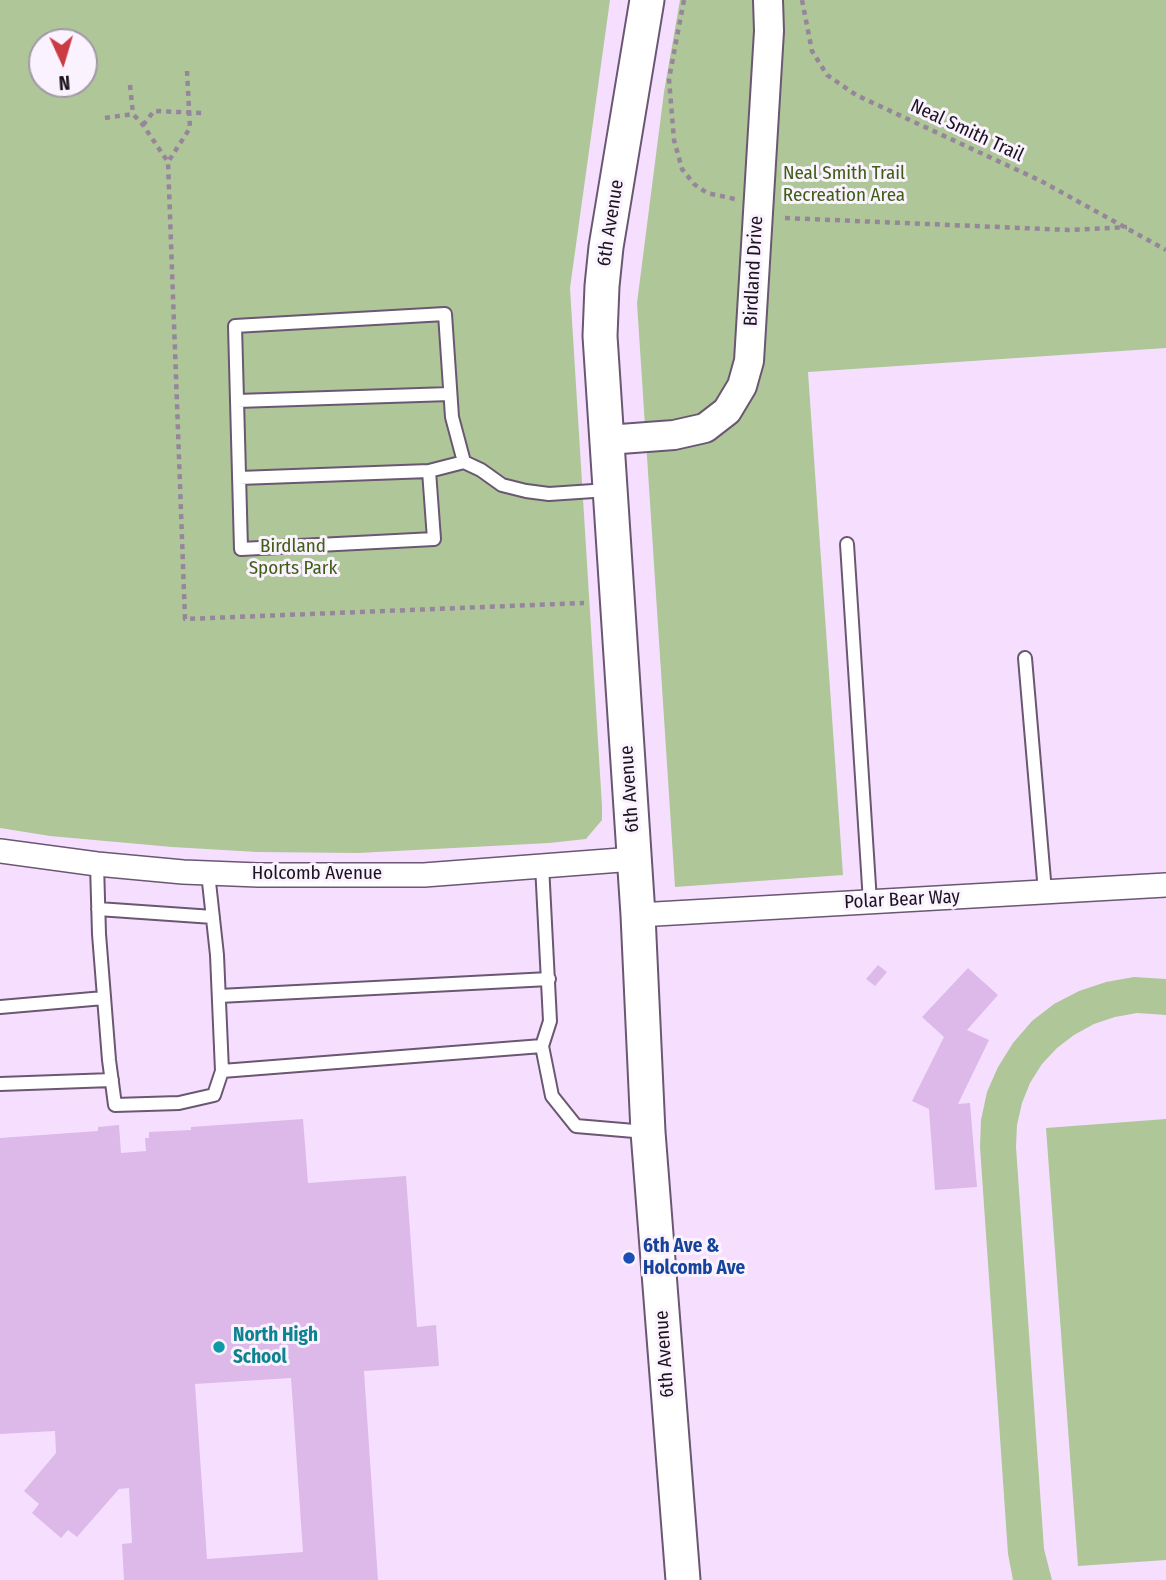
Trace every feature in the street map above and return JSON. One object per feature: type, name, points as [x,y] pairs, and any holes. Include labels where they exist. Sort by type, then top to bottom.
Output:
[{"type":"main road","name":"6th Avenue","points":[[647,0],[602,286],[600,336],[638,915],[648,1132],[683,1580]]},
{"type":"street","name":"Birdland Drive","points":[[607,440],[674,435],[705,428],[727,411],[742,386],[749,361],[769,31],[768,0]]},
{"type":"street","name":"Holcomb Avenue","points":[[0,851],[97,864],[208,873],[425,875],[634,859]]},
{"type":"street","name":"Polar Bear Way","points":[[638,915],[1166,885]]},
{"type":"lane","points":[[429,471],[434,539],[241,549],[235,326],[444,314],[450,394],[456,436],[464,461]]},
{"type":"lane","points":[[237,401],[450,394]]},
{"type":"lane","points":[[239,478],[429,471],[464,461],[502,485],[526,491],[549,494],[611,489]]},
{"type":"lane","points":[[847,544],[870,902]]},
{"type":"lane","points":[[1025,658],[1045,892]]},
{"type":"lane","points":[[97,864],[104,998],[116,1105],[179,1103],[214,1095],[222,1071],[219,996],[208,873]]},
{"type":"lane","points":[[542,865],[550,1021],[542,1046],[552,1096],[576,1126],[648,1132]]},
{"type":"lane","points":[[98,909],[213,917]]},
{"type":"lane","points":[[219,996],[549,979]]},
{"type":"lane","points":[[0,1007],[104,998]]},
{"type":"lane","points":[[222,1071],[334,1060],[542,1046]]},
{"type":"lane","points":[[0,1084],[112,1080]]},
{"type":"path","points":[[684,0],[670,79],[674,140],[682,169],[694,184],[707,193],[740,200]]},
{"type":"path","name":"Neal Smith Trail","points":[[802,0],[811,51],[827,75],[856,94],[1041,181],[1166,250]]},
{"type":"path","points":[[130,85],[133,114],[168,162]]},
{"type":"path","points":[[143,125],[154,111],[203,113]]},
{"type":"path","points":[[105,118],[133,114]]},
{"type":"path","points":[[777,217],[1069,230],[1127,227]]},
{"type":"green space","name":"Birdland Sports Park","points":[[0,0],[610,0],[570,288],[602,820],[586,839],[358,853],[257,852],[50,836],[0,828]]},
{"type":"green space","name":"Neal Smith Trail Recreation Area","points":[[680,0],[1166,0],[1166,348],[808,372],[843,875],[675,887],[637,303],[664,92]]},
{"type":"green space","points":[[1134,977],[1166,979],[1166,1015],[1137,1013],[1115,1017],[1074,1035],[1042,1064],[1030,1083],[1017,1125],[1016,1147],[1044,1549],[1052,1580],[1013,1580],[1008,1554],[980,1147],[981,1120],[987,1092],[998,1067],[1013,1043],[1032,1021],[1054,1004],[1079,991]]},
{"type":"green space","points":[[1166,1119],[1166,1560],[1078,1566],[1046,1128]]},
{"type":"building","points":[[878,965],[887,972],[875,986],[866,979]]},
{"type":"building","points":[[968,968],[998,995],[967,1030],[989,1040],[958,1104],[970,1103],[977,1187],[935,1190],[929,1109],[912,1101],[944,1037],[922,1017]]},
{"type":"building","name":"North High School","points":[[303,1119],[308,1183],[406,1176],[417,1327],[436,1325],[439,1366],[364,1371],[378,1580],[124,1580],[122,1544],[132,1543],[129,1488],[119,1489],[77,1537],[68,1530],[61,1538],[32,1513],[39,1504],[24,1491],[56,1453],[55,1431],[0,1434],[0,1138],[98,1131],[98,1127],[119,1125],[121,1153],[146,1151],[145,1138],[149,1138],[149,1132],[191,1130],[191,1127]],"holes":[[[291,1378],[303,1552],[207,1559],[195,1384]]]},
{"type":"place","name":"6th Ave & Holcomb Ave","points":[[629,1258]]},
{"type":"place","name":"North High School","points":[[219,1347]]}]
